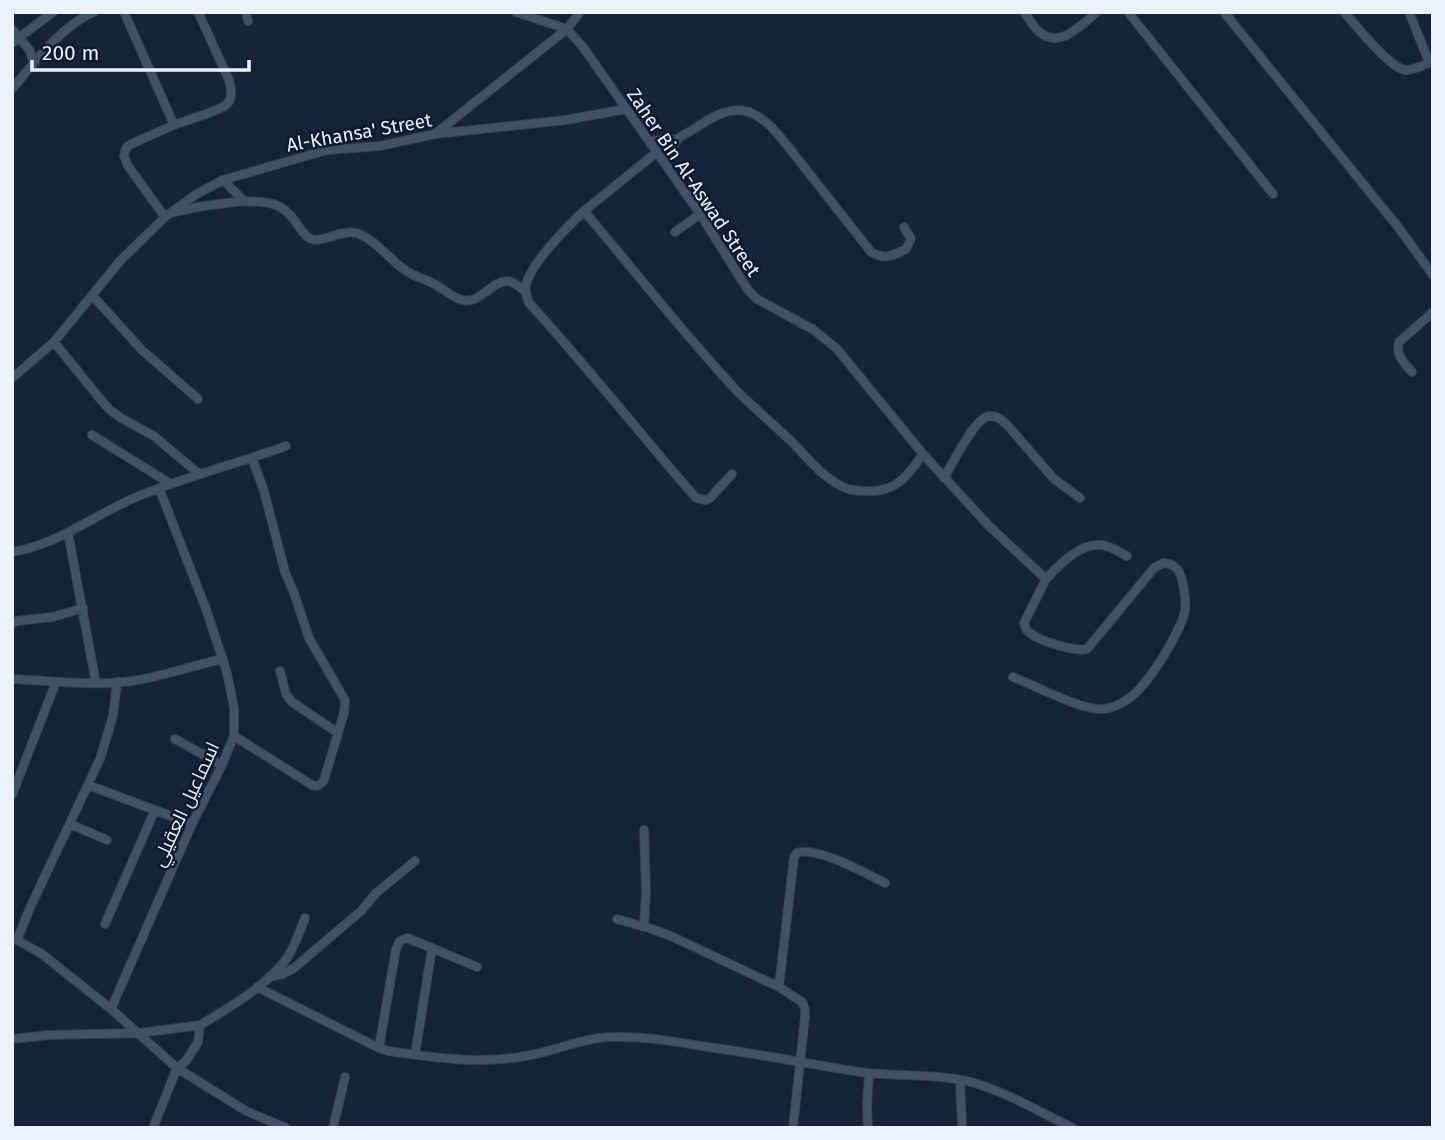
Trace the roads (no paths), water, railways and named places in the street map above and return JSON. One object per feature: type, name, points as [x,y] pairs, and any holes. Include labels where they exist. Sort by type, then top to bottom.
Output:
[{"type":"street","points":[[16,41],[53,12]]},
{"type":"street","points":[[12,89],[74,22],[94,12]]},
{"type":"street","points":[[124,12],[174,125]]},
{"type":"street","points":[[198,12],[229,80],[230,98],[224,106],[131,144],[126,148],[124,156],[128,166],[168,215],[203,206],[244,201],[271,203],[289,212],[305,235],[316,240],[341,233],[357,233],[413,276],[434,284],[458,299],[477,298],[507,281],[525,291]]},
{"type":"street","points":[[516,12],[567,29]]},
{"type":"street","points":[[435,134],[567,29],[580,12]]},
{"type":"street","points":[[1024,12],[1038,31],[1054,39],[1063,38],[1097,12]]},
{"type":"street","points":[[1128,12],[1273,194]]},
{"type":"street","points":[[1224,12],[1398,227],[1433,275]]},
{"type":"street","points":[[1344,12],[1393,65],[1406,70],[1431,61],[1409,12]]},
{"type":"street","points":[[12,29],[16,41],[30,51],[34,63]]},
{"type":"street","name":"Zaher Bin Al-Aswad Street","points":[[567,29],[583,47],[666,164],[752,295],[814,330],[838,349],[944,478],[989,526],[1046,579]]},
{"type":"street","name":"Al-Khansa' Street","points":[[12,378],[54,342],[120,261],[168,215],[195,195],[223,180],[327,150],[380,146],[435,134],[556,121],[626,109]]},
{"type":"street","points":[[649,141],[678,139],[726,111],[750,112],[772,128],[786,144],[871,253],[887,257],[906,248],[911,239],[905,227]]},
{"type":"street","points":[[666,164],[678,139]]},
{"type":"street","points":[[657,152],[567,227],[528,279],[525,291],[529,303],[604,387],[696,498],[710,498],[732,474]]},
{"type":"street","points":[[223,180],[244,201]]},
{"type":"street","points":[[584,211],[738,392],[828,477],[848,489],[874,492],[895,486],[923,454]]},
{"type":"street","points":[[675,232],[700,214]]},
{"type":"street","points":[[92,295],[142,350],[198,398]]},
{"type":"street","points":[[1412,372],[1399,356],[1399,342],[1433,312]]},
{"type":"street","points":[[54,342],[110,410],[143,428],[199,474]]},
{"type":"street","points":[[944,478],[978,422],[993,416],[1009,427],[1061,485],[1080,498]]},
{"type":"street","points":[[92,435],[171,484]]},
{"type":"street","points":[[12,552],[39,546],[94,517],[159,488],[286,446]]},
{"type":"street","points":[[234,736],[312,785],[321,785],[344,713],[345,700],[306,630],[285,572],[264,491],[252,458]]},
{"type":"street","name":"اسماعيل العقيلي","points":[[111,1009],[192,824],[234,736],[233,699],[223,659],[159,488]]},
{"type":"street","points":[[68,533],[96,683]]},
{"type":"street","points":[[1013,677],[1084,706],[1100,709],[1120,704],[1137,692],[1172,641],[1185,613],[1184,591],[1178,570],[1174,566],[1163,562],[1154,568],[1090,648],[1084,651],[1036,637],[1025,627],[1026,618],[1046,579],[1063,562],[1088,547],[1104,545],[1127,556]]},
{"type":"street","points":[[12,624],[16,621],[53,617],[83,608]]},
{"type":"street","points":[[12,679],[117,682],[138,680],[223,659]]},
{"type":"street","points":[[279,671],[286,694],[292,702],[338,733]]},
{"type":"street","points":[[12,795],[56,682]]},
{"type":"street","points":[[117,682],[113,716],[106,741],[15,939],[42,954],[140,1033],[177,1068],[234,1104],[286,1128]]},
{"type":"street","points":[[175,739],[222,765]]},
{"type":"street","points":[[88,785],[192,824]]},
{"type":"street","points":[[105,924],[155,810]]},
{"type":"street","points":[[70,824],[107,840]]},
{"type":"street","points":[[644,830],[644,926]]},
{"type":"street","points":[[779,987],[794,857],[797,853],[804,850],[821,855],[886,883]]},
{"type":"street","points":[[269,977],[294,968],[415,861]]},
{"type":"street","points":[[12,1039],[140,1033],[201,1025],[224,1012],[282,965],[305,918]]},
{"type":"street","points":[[617,919],[644,926],[684,942],[799,999],[805,1009],[805,1017],[793,1128]]},
{"type":"street","points":[[379,1048],[396,949],[400,941],[413,939],[477,967]]},
{"type":"street","points":[[415,1055],[432,948]]},
{"type":"street","points":[[257,987],[379,1048],[415,1055],[496,1061],[614,1037],[684,1043],[869,1073],[960,1080],[987,1087],[1073,1128]]},
{"type":"street","points":[[153,1128],[177,1068],[196,1047],[201,1025]]},
{"type":"street","points":[[868,1128],[869,1073]]},
{"type":"street","points":[[333,1128],[345,1077]]},
{"type":"street","points":[[960,1080],[962,1128]]}]
